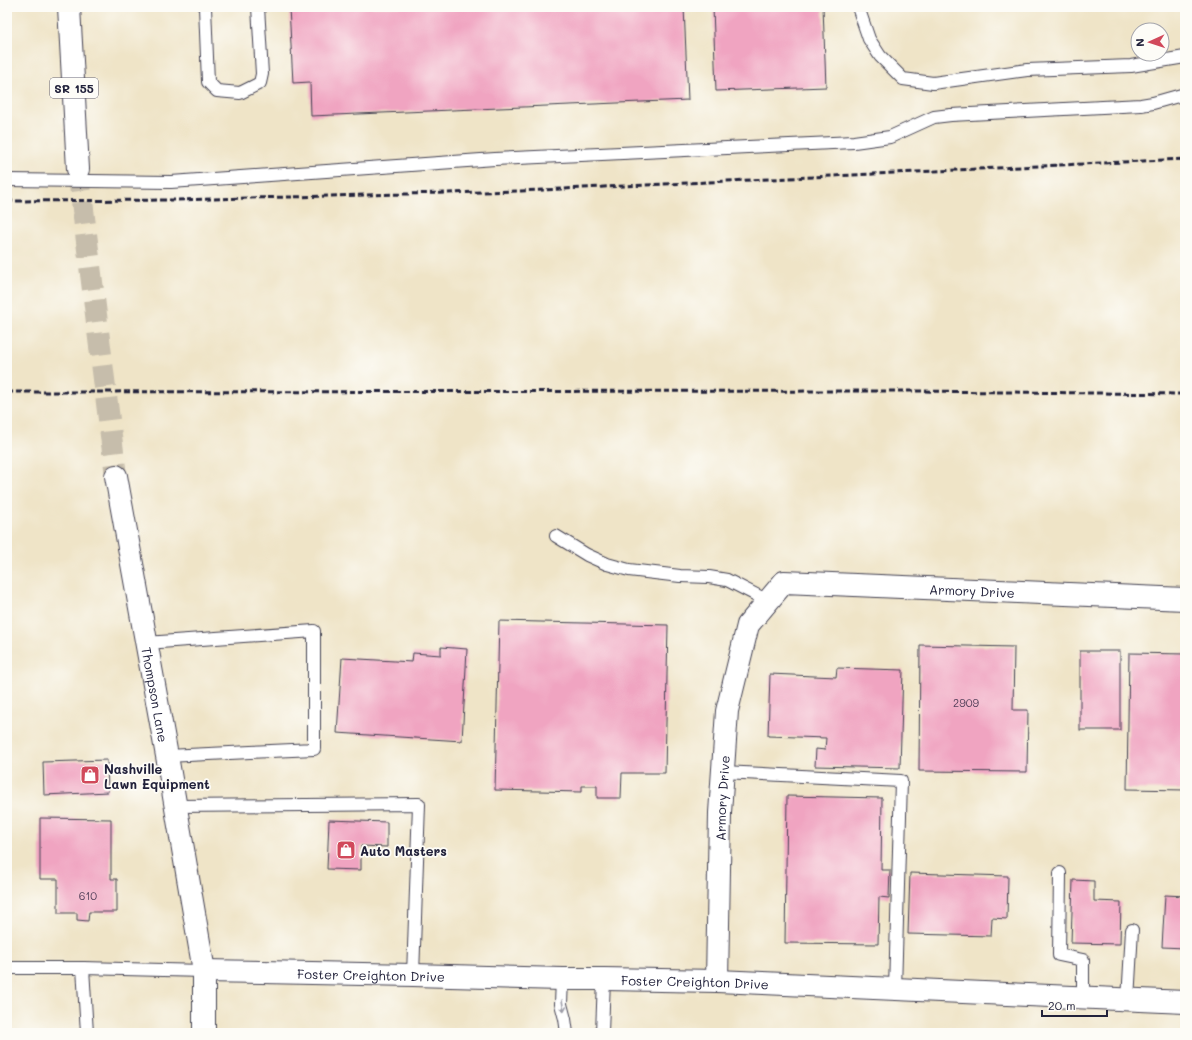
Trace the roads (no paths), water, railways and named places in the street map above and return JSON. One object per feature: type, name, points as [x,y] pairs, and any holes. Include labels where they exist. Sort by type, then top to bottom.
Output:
[{"type":"street","name":"SR 155","points":[[69,7],[78,169]]},
{"type":"street","name":"Thompson Lane","points":[[116,476],[167,756],[204,971],[204,1033]]},
{"type":"street","name":"Armory Drive","points":[[717,981],[720,813],[727,711],[748,625],[784,582],[1185,599]]},
{"type":"street","name":"Foster Creighton Drive","points":[[204,971],[717,981],[1185,1002]]},
{"type":"lane","points":[[205,7],[208,82],[218,91],[240,93],[260,83],[262,74],[258,7]]},
{"type":"lane","points":[[858,7],[869,39],[880,56],[903,79],[933,83],[1027,70],[1131,66],[1185,57]]},
{"type":"lane","points":[[7,180],[171,182],[495,160],[854,142],[890,137],[934,117],[1141,105],[1185,94]]},
{"type":"lane","points":[[556,536],[587,556],[607,564],[629,570],[727,580],[768,601]]},
{"type":"lane","points":[[146,643],[314,631],[314,749],[167,756]]},
{"type":"lane","points":[[723,772],[901,781],[895,989]]},
{"type":"lane","points":[[175,806],[420,804],[413,975]]},
{"type":"lane","points":[[1060,873],[1059,955],[1083,960],[1083,998]]},
{"type":"lane","points":[[1128,1000],[1132,930]]},
{"type":"lane","points":[[7,968],[204,971]]},
{"type":"lane","points":[[83,968],[87,1033]]},
{"type":"lane","points":[[562,979],[561,1004],[565,1019],[566,1033]]},
{"type":"lane","points":[[602,1033],[604,979]]},
{"type":"tunnel","points":[[78,169],[116,476]]},
{"type":"railway","points":[[7,201],[174,200],[521,191],[1185,159]]},
{"type":"railway","points":[[7,392],[916,391],[1185,394]]},
{"type":"place","name":"Nashville Lawn Equipment","points":[[90,775]]},
{"type":"place","name":"Auto Masters","points":[[346,850]]}]
